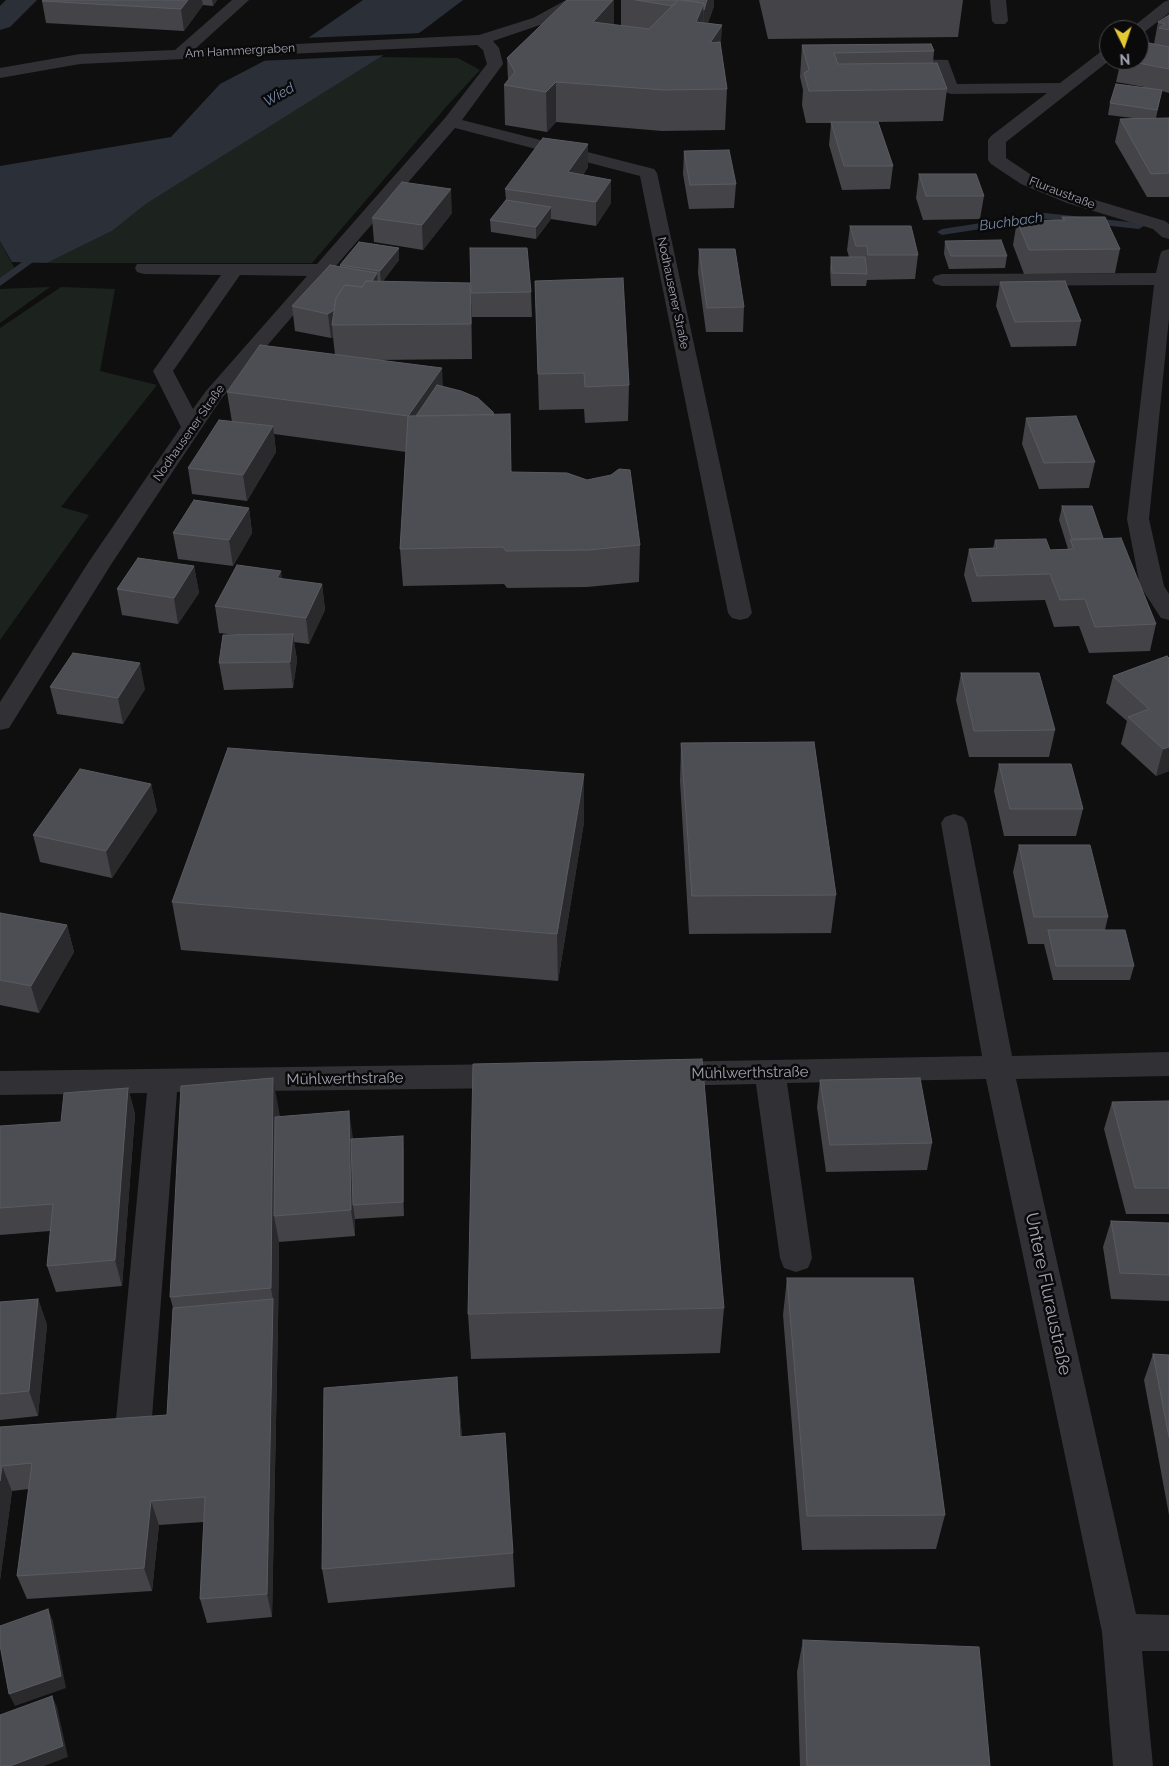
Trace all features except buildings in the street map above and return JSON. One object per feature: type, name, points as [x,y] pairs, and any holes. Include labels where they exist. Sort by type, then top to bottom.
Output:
[{"type":"street","points":[[180,54],[241,0]]},
{"type":"street","name":"Am Hammergraben","points":[[0,73],[80,59],[480,40],[538,21],[577,0]]},
{"type":"street","points":[[998,0],[1000,21]]},
{"type":"street","points":[[1149,21],[1169,5]]},
{"type":"street","name":"Nodhausener Straße","points":[[0,722],[45,654],[100,563],[214,395],[322,277],[451,122],[495,64],[491,48],[480,40]]},
{"type":"street","name":"Fluraustraße","points":[[1099,61],[997,140],[997,160],[1027,180],[1073,199],[1166,227]]},
{"type":"street","points":[[883,64],[942,63],[952,89],[1065,88]]},
{"type":"street","name":"Nodhausener Straße","points":[[451,122],[648,173],[740,613]]},
{"type":"street","points":[[1169,255],[1138,519],[1152,586],[1169,613]]},
{"type":"street","points":[[144,268],[235,269],[322,277]]},
{"type":"street","points":[[192,428],[163,372],[235,269]]},
{"type":"street","points":[[942,280],[1165,279]]},
{"type":"street","name":"Untere Fluraustraße","points":[[954,823],[999,1068],[1121,1632],[1133,1766]]},
{"type":"street","name":"Mühlwerthstraße","points":[[641,1074],[1169,1064]]},
{"type":"street","points":[[770,1072],[796,1258]]},
{"type":"street","name":"Mühlwerthstraße","points":[[0,1083],[541,1076]]},
{"type":"street","points":[[133,1430],[163,1081]]},
{"type":"street","points":[[1121,1632],[1169,1633]]},
{"type":"shaded area","points":[[380,57],[458,58],[480,70],[312,263],[47,263],[112,231],[146,204]]},
{"type":"shaded area","points":[[0,241],[15,269],[0,279]]},
{"type":"shaded area","points":[[50,287],[0,323],[0,289]]},
{"type":"shaded area","points":[[61,287],[115,289],[100,371],[157,385],[61,507],[89,515],[0,640],[0,328]]},
{"type":"water","points":[[363,0],[463,0],[422,31],[146,204],[112,231],[47,263],[12,262],[0,241],[0,166],[171,137],[220,84],[308,38]]},
{"type":"pier","points":[[424,33],[389,55],[258,61],[302,38]]},
{"type":"waterway","points":[[0,21],[23,0]]},
{"type":"waterway","name":"Buchbach","points":[[942,232],[1045,216],[1139,226]]},
{"type":"waterway","name":"Wied","points":[[0,283],[43,250]]}]
